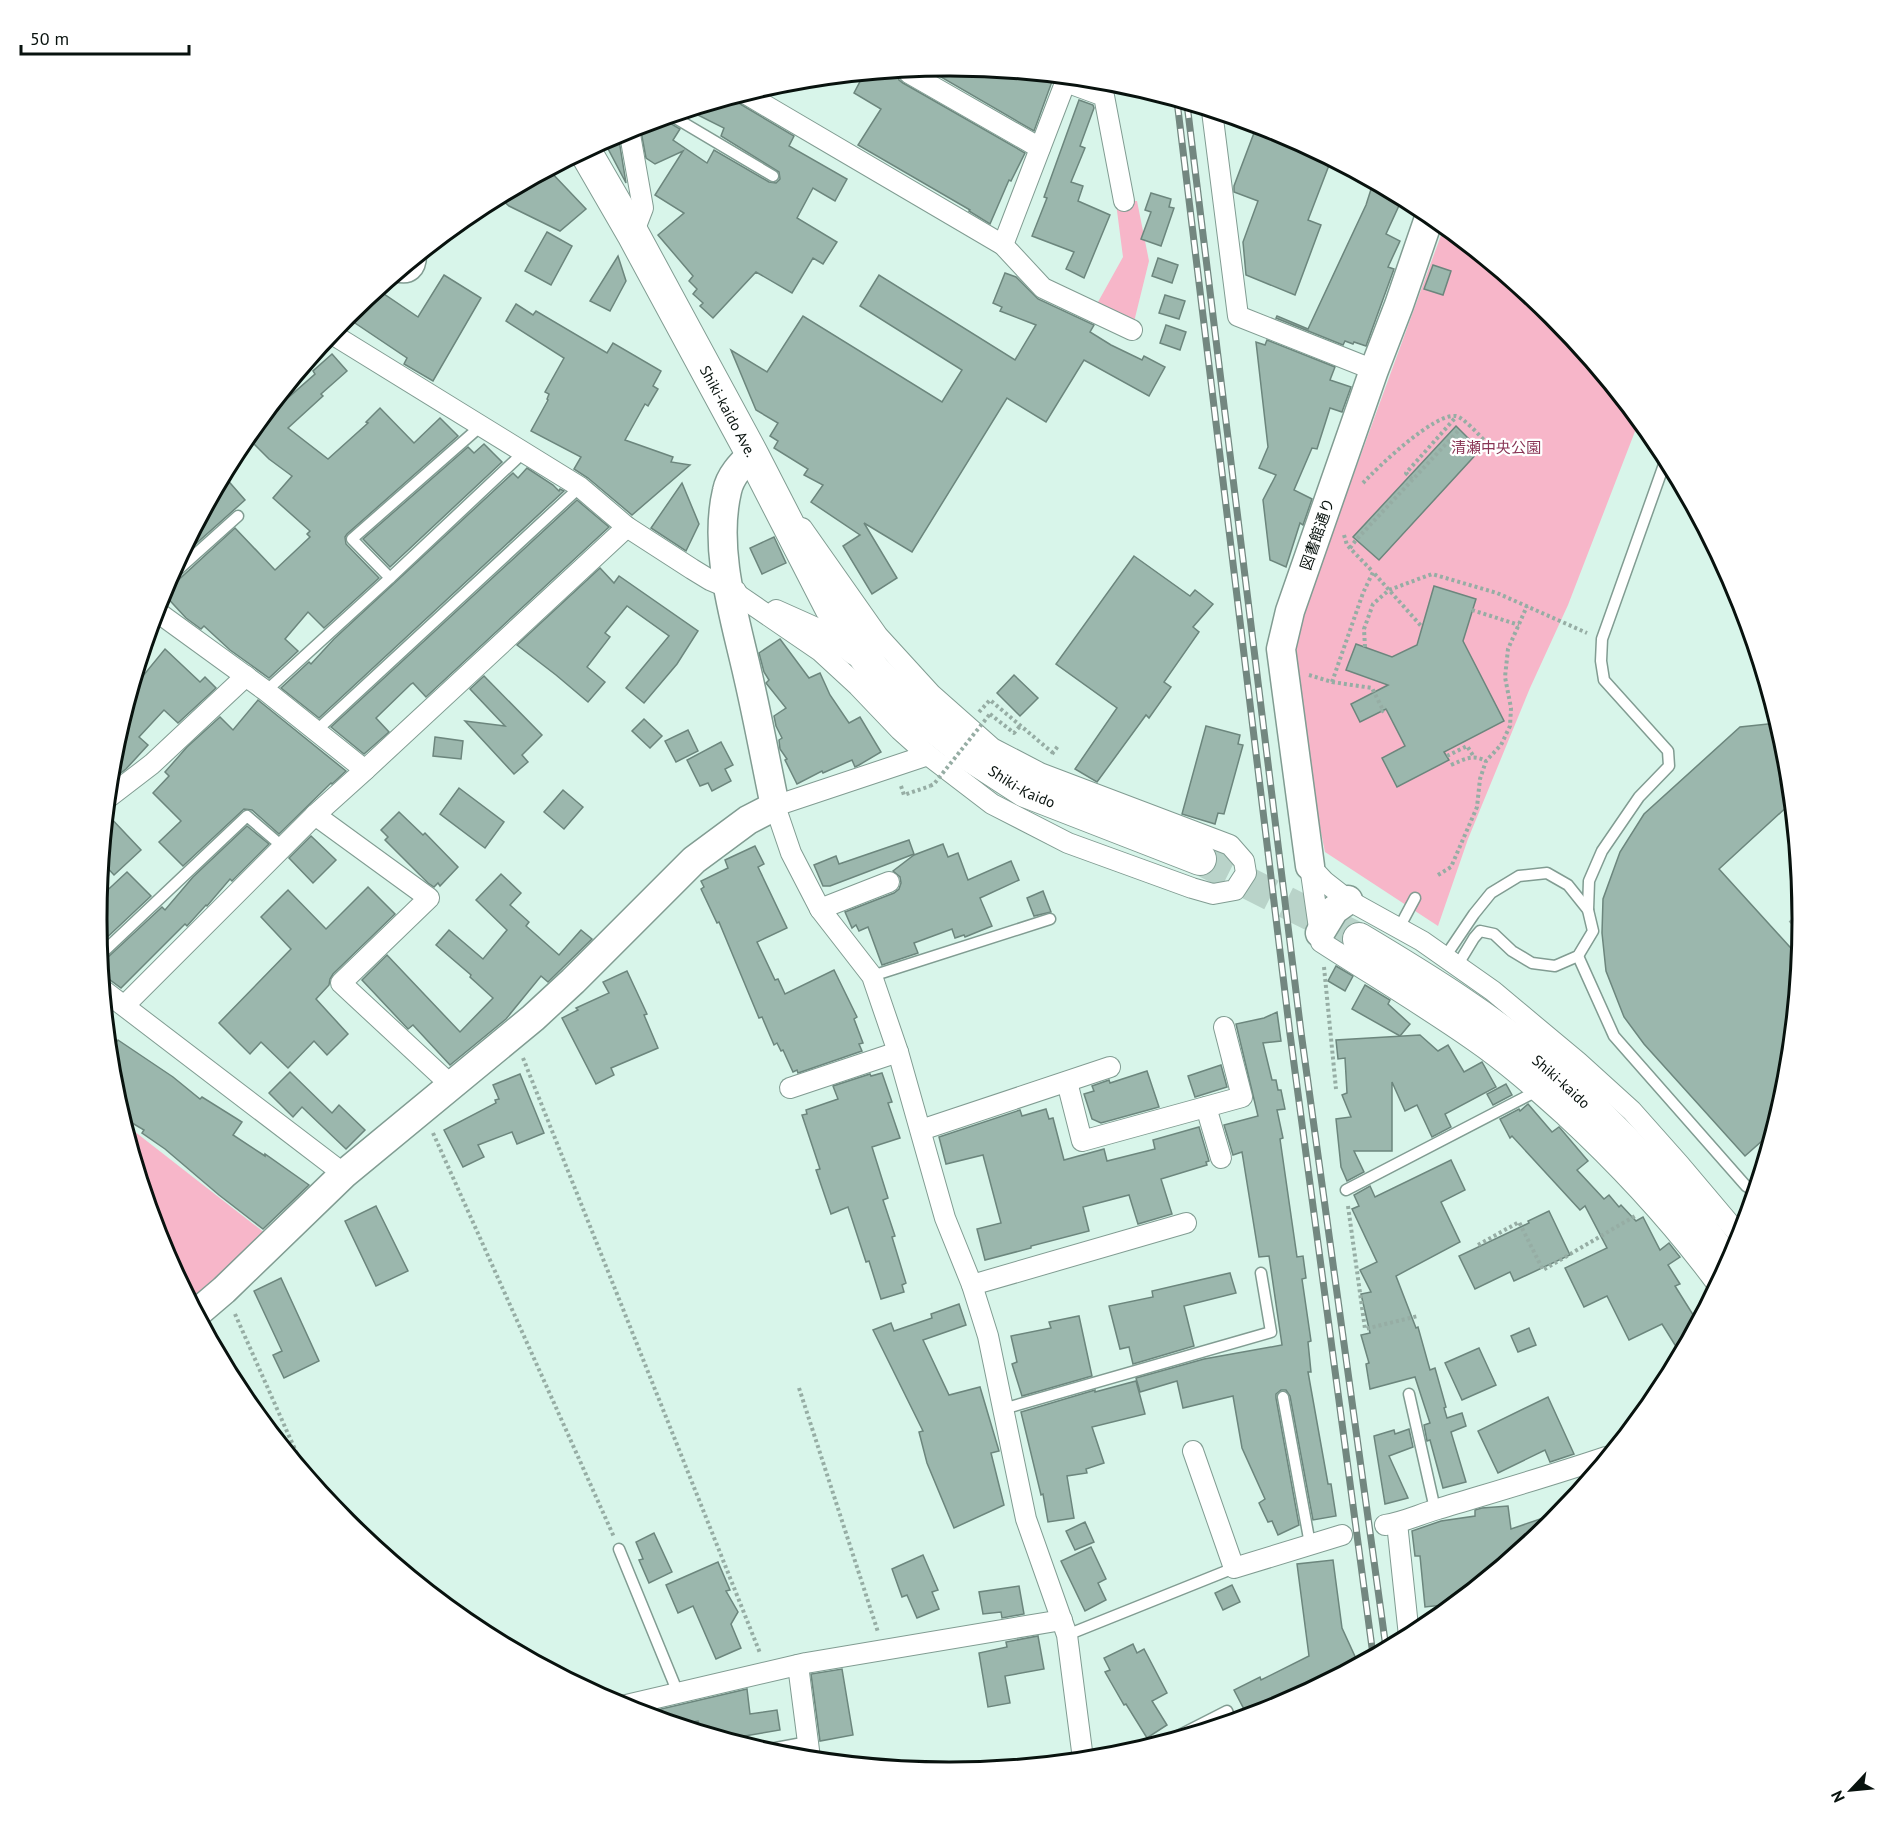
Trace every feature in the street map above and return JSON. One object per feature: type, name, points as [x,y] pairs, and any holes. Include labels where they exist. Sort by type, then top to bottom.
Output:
[{"type":"main road","name":"Shiki-kaido Ave.","points":[[589,158],[633,234],[759,467],[831,608],[874,670]]},
{"type":"main road","name":"Shiki-Kaido","points":[[874,670],[918,714],[968,754],[1025,791],[1200,859]]},
{"type":"main road","name":"Shiki-kaido","points":[[1359,939],[1427,979],[1490,1023],[1552,1072],[1613,1130],[1710,1239],[1722,1255]]},
{"type":"street","points":[[920,77],[1040,148]]},
{"type":"street","points":[[1003,245],[1065,85]]},
{"type":"street","points":[[1087,89],[1104,96],[1124,201]]},
{"type":"street","points":[[755,100],[1003,245],[1043,288],[1132,330]]},
{"type":"street","points":[[1213,119],[1238,316],[1374,370]]},
{"type":"street","points":[[631,140],[643,208],[633,234]]},
{"type":"street","name":"図書館通り","points":[[1310,866],[1296,728],[1281,649],[1290,611],[1427,225]]},
{"type":"street","points":[[339,339],[580,487],[627,527],[710,580],[824,631],[874,670]]},
{"type":"street","points":[[728,588],[820,651],[928,755],[992,804],[1068,843],[1213,894],[1235,890],[1246,873],[1244,861],[1230,844],[1040,774],[992,748],[931,694],[878,636],[759,467],[737,469],[727,489],[721,530],[728,588],[758,717],[775,806],[791,853],[820,909],[872,976],[898,1052],[945,1218],[972,1285],[988,1336],[1026,1519],[1064,1627],[1082,1750]]},
{"type":"street","points":[[125,1005],[315,815],[627,527]]},
{"type":"street","points":[[164,617],[266,691],[365,770]]},
{"type":"street","points":[[117,790],[152,764],[246,676]]},
{"type":"street","points":[[203,1308],[344,1174],[514,1034],[573,981],[652,900],[694,861],[748,820],[775,806],[928,755]]},
{"type":"street","points":[[315,815],[429,898],[341,983],[452,1086]]},
{"type":"street","points":[[1310,866],[1325,882],[1348,900],[1422,941],[1493,991],[1578,1062],[1632,1111],[1733,1228]]},
{"type":"street","points":[[1310,866],[1320,937],[1475,1042],[1537,1091],[1591,1140],[1654,1205],[1712,1277]]},
{"type":"street","points":[[820,909],[890,882]]},
{"type":"street","points":[[1320,937],[1334,910],[1348,900]]},
{"type":"street","points":[[111,995],[344,1174]]},
{"type":"street","points":[[1067,1082],[1082,1141],[1242,1097],[1224,1027]]},
{"type":"street","points":[[790,1088],[898,1052]]},
{"type":"street","points":[[921,1130],[1110,1067]]},
{"type":"street","points":[[1206,1107],[1221,1158]]},
{"type":"street","points":[[972,1285],[1186,1223]]},
{"type":"street","points":[[1193,1451],[1234,1568],[1342,1535]]},
{"type":"street","points":[[1407,1626],[1391,1524],[1594,1461]]},
{"type":"street","points":[[640,1702],[767,1671],[884,1649],[1064,1627]]},
{"type":"street","points":[[798,1665],[809,1749]]},
{"type":"lane","points":[[680,121],[773,176]]},
{"type":"lane","points":[[404,278],[414,274],[421,264]]},
{"type":"lane","points":[[390,578],[352,539],[482,425]]},
{"type":"lane","points":[[266,691],[524,452]]},
{"type":"lane","points":[[1451,962],[1480,931],[1494,934],[1512,951],[1532,963],[1554,966],[1578,956],[1593,931],[1588,910],[1589,881],[1602,851],[1639,797],[1669,766],[1668,751],[1604,680],[1601,661],[1602,639],[1662,470]]},
{"type":"lane","points":[[316,731],[580,487]]},
{"type":"lane","points":[[187,562],[238,516]]},
{"type":"lane","points":[[108,947],[247,816],[283,847]]},
{"type":"lane","points":[[1451,962],[1474,914],[1491,893],[1519,876],[1547,873],[1568,885],[1588,910]]},
{"type":"lane","points":[[1399,928],[1415,898]]},
{"type":"lane","points":[[872,976],[1050,919]]},
{"type":"lane","points":[[1578,956],[1614,1036],[1748,1187]]},
{"type":"lane","points":[[1346,1190],[1537,1091]]},
{"type":"lane","points":[[1003,1409],[1271,1332],[1261,1273]]},
{"type":"lane","points":[[1409,1394],[1436,1509]]},
{"type":"lane","points":[[1283,1397],[1310,1544]]},
{"type":"lane","points":[[619,1548],[678,1693]]},
{"type":"lane","points":[[1064,1627],[1234,1568]]},
{"type":"lane","points":[[1208,1721],[1227,1711],[1228,1714]]},
{"type":"path","points":[[1413,479],[1406,473],[1456,416]]},
{"type":"path","points":[[1362,484],[1381,464],[1435,421],[1456,416],[1461,418],[1485,441]]},
{"type":"path","points":[[1350,548],[1459,430]]},
{"type":"path","points":[[1346,526],[1344,534],[1350,548],[1422,627]]},
{"type":"path","points":[[1332,682],[1363,593],[1373,572]]},
{"type":"path","points":[[1365,647],[1364,629],[1373,604],[1389,590],[1432,574],[1497,593],[1602,639]]},
{"type":"path","points":[[1438,875],[1451,867],[1477,807],[1480,779],[1486,761],[1501,745],[1510,726],[1511,708],[1505,677],[1509,649],[1527,606]]},
{"type":"path","points":[[1472,610],[1519,625]]},
{"type":"path","points":[[1303,674],[1332,682],[1371,688],[1383,710]]},
{"type":"path","points":[[978,713],[990,700],[1053,753]]},
{"type":"path","points":[[901,785],[904,795],[934,784],[990,714],[1014,733],[1020,726]]},
{"type":"path","points":[[1447,756],[1467,746],[1474,757]]},
{"type":"path","points":[[1451,765],[1477,756],[1486,761]]},
{"type":"path","points":[[1320,937],[1336,1089]]},
{"type":"path","points":[[514,1034],[767,1671]]},
{"type":"path","points":[[423,1110],[619,1548]]},
{"type":"path","points":[[1346,1190],[1365,1329],[1418,1316]]},
{"type":"path","points":[[1478,1245],[1519,1222],[1543,1270],[1654,1205]]},
{"type":"path","points":[[224,1290],[294,1448]]},
{"type":"path","points":[[799,1388],[884,1649]]},
{"type":"green space","points":[[1137,201],[1149,261],[1132,330],[1093,311],[1123,257],[1116,203]]},
{"type":"green space","name":"清瀬中央公園","points":[[1441,235],[1505,286],[1545,323],[1583,364],[1635,430],[1568,605],[1530,688],[1468,839],[1438,926],[1325,852],[1307,764],[1290,649]]},
{"type":"green space","points":[[135,1132],[275,1241],[203,1308],[171,1241],[152,1190]]},
{"type":"building","points":[[940,76],[1005,78],[1051,83],[1034,131]]},
{"type":"building","points":[[898,78],[903,83],[1025,153],[1011,181],[1009,180],[990,224],[858,145],[881,109],[854,93],[860,82]]},
{"type":"building","points":[[1079,100],[1093,105],[1094,108],[1080,146],[1085,148],[1071,182],[1083,186],[1078,201],[1110,215],[1084,278],[1066,269],[1074,252],[1032,236]]},
{"type":"building","points":[[739,103],[794,136],[789,146],[847,179],[835,201],[813,188],[797,218],[837,242],[823,264],[813,258],[792,293],[756,272],[713,318],[700,306],[703,303],[693,294],[697,289],[689,281],[693,276],[658,235],[684,213],[655,195],[683,151],[655,164],[646,158],[642,135],[671,124],[680,129],[673,140],[707,163],[714,150],[769,182],[776,183],[780,179],[779,172],[721,136],[724,128],[698,115]]},
{"type":"building","points":[[1254,134],[1329,166],[1308,220],[1321,225],[1295,295],[1246,275],[1243,242],[1258,201],[1234,192],[1234,186]]},
{"type":"building","points":[[620,144],[626,183],[608,149]]},
{"type":"building","points":[[554,175],[586,209],[560,231],[506,203]]},
{"type":"building","points":[[1371,189],[1399,206],[1386,234],[1400,241],[1388,267],[1394,269],[1366,346],[1345,341],[1343,345],[1276,318],[1277,316],[1308,329],[1366,205]]},
{"type":"building","points":[[1151,193],[1171,199],[1169,207],[1174,208],[1161,246],[1141,239],[1151,212],[1145,210]]},
{"type":"building","points":[[547,232],[572,246],[551,285],[525,271]]},
{"type":"building","points":[[618,256],[626,281],[610,311],[590,301]]},
{"type":"building","points":[[1158,258],[1178,265],[1172,283],[1152,276]]},
{"type":"building","points":[[1433,265],[1451,271],[1443,295],[1424,289]]},
{"type":"building","points":[[1005,273],[1016,277],[1038,299],[1094,325],[1090,332],[1111,345],[1142,360],[1144,356],[1165,367],[1149,396],[1084,360],[1046,422],[1007,398],[912,552],[864,523],[897,578],[872,594],[843,546],[860,535],[811,502],[823,485],[804,475],[808,469],[774,448],[778,441],[770,436],[778,423],[756,410],[731,350],[767,372],[803,316],[942,402],[962,370],[860,306],[879,275],[1015,360],[1036,325],[1000,311],[1002,307],[993,303]]},
{"type":"building","points":[[444,275],[481,298],[433,381],[404,364],[407,358],[354,323],[385,295],[418,317]]},
{"type":"building","points":[[1165,295],[1185,301],[1179,319],[1159,313]]},
{"type":"building","points":[[516,304],[533,315],[536,311],[607,353],[613,343],[661,371],[653,386],[658,389],[648,406],[645,404],[625,440],[673,457],[671,462],[690,465],[632,515],[574,469],[581,457],[531,431],[548,400],[549,394],[545,392],[564,358],[506,321]]},
{"type":"building","points":[[1166,325],[1186,332],[1180,350],[1160,343]]},
{"type":"building","points":[[1267,340],[1335,367],[1330,380],[1351,387],[1342,412],[1330,408],[1317,449],[1312,448],[1294,490],[1312,499],[1303,525],[1300,523],[1286,567],[1270,560],[1263,500],[1276,475],[1259,468],[1268,447],[1256,342],[1265,345]]},
{"type":"building","points":[[332,354],[347,371],[288,428],[328,459],[368,423],[366,422],[380,408],[414,443],[440,418],[458,436],[347,534],[346,544],[379,578],[324,628],[308,612],[285,639],[298,651],[269,678],[230,650],[204,626],[201,629],[186,618],[170,600],[179,579],[235,528],[275,570],[310,537],[307,534],[310,531],[273,498],[292,476],[269,459],[254,444],[288,398],[315,374],[313,371]]},
{"type":"building","points":[[1456,426],[1480,450],[1379,560],[1353,537]]},
{"type":"building","points":[[484,444],[502,462],[390,567],[363,539],[468,447],[474,453]]},
{"type":"building","points":[[527,468],[559,491],[560,489],[564,491],[319,718],[281,688],[309,662],[311,664],[334,639],[513,473],[518,478]]},
{"type":"building","points":[[230,482],[245,500],[195,545]]},
{"type":"building","points":[[682,483],[699,524],[686,551],[651,528]]},
{"type":"building","points":[[577,500],[609,527],[426,697],[413,683],[411,684],[376,718],[389,732],[364,754],[331,727]]},
{"type":"building","points":[[774,537],[786,563],[762,574],[750,548]]},
{"type":"building","points":[[1134,556],[1190,596],[1195,590],[1213,604],[1193,627],[1199,632],[1164,682],[1171,687],[1149,718],[1146,715],[1097,782],[1075,769],[1117,708],[1056,664]]},
{"type":"building","points":[[600,568],[614,583],[619,576],[698,631],[677,664],[644,703],[626,688],[669,636],[627,606],[605,633],[610,637],[587,667],[605,682],[588,702],[517,645]]},
{"type":"building","points":[[1434,586],[1476,599],[1463,641],[1504,721],[1444,752],[1449,760],[1397,787],[1382,758],[1405,746],[1386,709],[1360,722],[1351,704],[1388,685],[1346,670],[1356,644],[1392,657],[1417,645]]},
{"type":"building","points":[[780,639],[809,678],[820,673],[830,695],[849,723],[860,717],[881,752],[855,767],[852,760],[823,773],[822,771],[797,784],[785,760],[787,759],[780,749],[779,740],[782,738],[774,716],[786,708],[766,683],[769,680],[764,672],[759,653]]},
{"type":"building","points":[[165,649],[200,682],[205,677],[216,688],[178,723],[164,710],[139,737],[148,745],[120,774],[136,701],[144,675]]},
{"type":"building","points":[[1014,675],[1038,698],[1020,716],[997,693]]},
{"type":"building","points":[[484,676],[542,735],[522,755],[528,762],[514,774],[465,721],[505,726],[470,689]]},
{"type":"building","points":[[258,700],[346,771],[279,834],[252,810],[244,809],[183,866],[159,842],[181,821],[153,793],[169,776],[165,772],[187,747],[220,717],[233,730]]},
{"type":"building","points":[[644,719],[662,736],[650,748],[632,731]]},
{"type":"building","points":[[1769,724],[1785,809],[1719,869],[1791,948],[1785,1029],[1776,1083],[1762,1141],[1745,1156],[1644,1044],[1624,1017],[1606,971],[1602,933],[1603,899],[1620,852],[1644,814],[1740,727]]},
{"type":"building","points":[[1206,726],[1240,735],[1238,744],[1243,745],[1224,814],[1218,813],[1215,824],[1182,814]]},
{"type":"building","points":[[688,730],[698,751],[676,762],[665,741]]},
{"type":"building","points":[[435,737],[463,741],[461,759],[433,756]]},
{"type":"building","points":[[721,742],[733,765],[725,769],[731,781],[712,791],[708,783],[700,786],[687,760]]},
{"type":"building","points":[[459,788],[504,822],[485,848],[440,814]]},
{"type":"building","points":[[563,790],[583,807],[564,829],[544,812]]},
{"type":"building","points":[[399,812],[423,835],[425,833],[458,867],[440,886],[438,883],[434,887],[428,883],[385,840],[388,837],[381,830]]},
{"type":"building","points":[[113,820],[141,850],[114,875],[109,869]]},
{"type":"building","points":[[247,826],[269,844],[232,881],[230,879],[187,926],[185,924],[121,988],[110,980],[108,957],[162,907],[165,910],[193,877]]},
{"type":"building","points":[[311,836],[336,860],[313,883],[289,858]]},
{"type":"building","points":[[909,840],[914,854],[830,886],[823,886],[814,865],[836,856],[839,864]]},
{"type":"building","points":[[943,844],[948,857],[958,853],[968,880],[1011,861],[1019,880],[980,898],[992,926],[965,937],[964,935],[955,938],[952,929],[914,943],[918,953],[882,965],[868,927],[859,931],[856,925],[852,928],[845,912],[894,893],[899,889],[901,883],[900,877],[893,871],[914,855]]},
{"type":"building","points":[[755,846],[764,864],[758,867],[787,928],[757,942],[775,980],[778,979],[785,994],[834,970],[857,1017],[854,1019],[863,1043],[859,1044],[862,1051],[798,1073],[797,1070],[793,1072],[783,1050],[781,1051],[777,1043],[774,1045],[762,1017],[759,1018],[719,922],[717,923],[701,889],[704,887],[701,881],[728,868],[725,860]]},
{"type":"building","points":[[127,872],[151,896],[108,937],[107,919],[108,890]]},
{"type":"building","points":[[501,874],[521,893],[510,905],[529,922],[526,926],[559,955],[581,930],[592,939],[548,982],[541,976],[506,1019],[450,1065],[413,1025],[408,1029],[362,980],[387,955],[460,1032],[493,998],[470,977],[471,975],[436,945],[449,930],[483,959],[507,930],[476,900]]},
{"type":"building","points":[[368,887],[395,914],[333,974],[329,985],[316,999],[348,1034],[327,1055],[314,1041],[288,1068],[261,1042],[250,1054],[219,1023],[291,949],[261,917],[288,890],[326,929]]},
{"type":"building","points":[[1043,891],[1051,912],[1034,916],[1027,898]]},
{"type":"building","points":[[1336,966],[1353,976],[1345,991],[1328,981]]},
{"type":"building","points":[[627,971],[647,1014],[644,1015],[658,1048],[611,1068],[614,1075],[596,1084],[562,1018],[578,1010],[576,1008],[609,993],[603,982]]},
{"type":"building","points":[[1365,985],[1390,1000],[1388,1004],[1410,1024],[1400,1036],[1352,1009]]},
{"type":"building","points":[[1277,1012],[1281,1041],[1263,1043],[1272,1080],[1276,1080],[1278,1090],[1281,1090],[1285,1109],[1277,1110],[1283,1138],[1280,1139],[1297,1257],[1303,1256],[1306,1278],[1302,1279],[1311,1341],[1308,1342],[1311,1372],[1308,1372],[1336,1516],[1313,1520],[1290,1396],[1286,1390],[1281,1390],[1276,1394],[1276,1398],[1299,1525],[1278,1535],[1272,1521],[1268,1522],[1259,1503],[1265,1499],[1242,1448],[1233,1396],[1183,1408],[1177,1381],[1140,1392],[1136,1378],[1204,1359],[1282,1345],[1269,1256],[1259,1257],[1242,1152],[1233,1155],[1224,1125],[1258,1116],[1236,1024],[1264,1018]]},
{"type":"building","points":[[1420,1035],[1438,1051],[1448,1045],[1464,1072],[1482,1062],[1496,1087],[1445,1114],[1451,1127],[1432,1137],[1417,1105],[1405,1111],[1392,1082],[1392,1151],[1354,1151],[1364,1172],[1347,1181],[1341,1167],[1336,1119],[1351,1117],[1342,1095],[1347,1093],[1345,1058],[1338,1059],[1336,1040]]},
{"type":"building","points":[[118,1040],[173,1077],[200,1099],[202,1097],[242,1122],[233,1135],[309,1185],[263,1229],[142,1133],[144,1130],[133,1123],[116,1042]]},
{"type":"building","points":[[1221,1065],[1227,1087],[1195,1097],[1188,1076]]},
{"type":"building","points":[[1147,1071],[1159,1107],[1101,1123],[1092,1119],[1084,1094],[1094,1091],[1092,1086],[1109,1080],[1110,1083]]},
{"type":"building","points":[[290,1072],[332,1113],[339,1105],[365,1130],[346,1149],[302,1107],[293,1117],[269,1093]]},
{"type":"building","points":[[882,1073],[892,1102],[888,1103],[900,1138],[872,1147],[888,1198],[883,1200],[895,1236],[892,1237],[906,1283],[902,1285],[904,1292],[881,1299],[848,1207],[831,1214],[816,1170],[820,1169],[802,1115],[807,1114],[806,1110],[838,1099],[833,1086],[870,1074],[871,1076]]},
{"type":"building","points":[[520,1074],[544,1133],[517,1144],[512,1132],[478,1145],[484,1157],[463,1167],[444,1130],[496,1103],[495,1100],[499,1099],[493,1085]]},
{"type":"building","points":[[1506,1084],[1512,1095],[1493,1105],[1487,1094]]},
{"type":"building","points":[[1528,1104],[1552,1132],[1559,1127],[1588,1161],[1577,1170],[1604,1199],[1609,1195],[1636,1221],[1643,1217],[1660,1250],[1669,1243],[1680,1257],[1668,1265],[1680,1284],[1675,1286],[1693,1314],[1675,1346],[1662,1324],[1629,1340],[1607,1296],[1584,1307],[1565,1268],[1607,1248],[1585,1206],[1580,1210],[1512,1136],[1510,1138],[1500,1119],[1519,1109],[1520,1111]]},
{"type":"building","points":[[1046,1109],[1049,1119],[1053,1118],[1064,1160],[1104,1149],[1107,1161],[1155,1149],[1153,1140],[1199,1127],[1209,1161],[1206,1162],[1207,1165],[1161,1179],[1172,1214],[1138,1224],[1129,1195],[1083,1207],[1089,1231],[985,1260],[977,1229],[1001,1223],[983,1155],[946,1164],[939,1137],[1020,1110],[1022,1116]]},
{"type":"building","points":[[1451,1160],[1465,1190],[1441,1202],[1460,1242],[1396,1276],[1416,1328],[1418,1327],[1430,1370],[1435,1368],[1447,1418],[1462,1413],[1466,1426],[1451,1432],[1466,1482],[1443,1488],[1430,1440],[1427,1441],[1424,1425],[1430,1423],[1415,1377],[1370,1389],[1366,1364],[1369,1363],[1361,1335],[1370,1333],[1361,1294],[1371,1292],[1360,1270],[1377,1262],[1352,1209],[1359,1206],[1354,1195],[1370,1186],[1375,1197]]},
{"type":"building","points":[[376,1206],[408,1271],[376,1286],[345,1221]]},
{"type":"building","points":[[1549,1211],[1570,1255],[1514,1281],[1510,1272],[1475,1289],[1459,1256]]},
{"type":"building","points":[[1230,1273],[1236,1293],[1184,1306],[1194,1346],[1133,1364],[1129,1347],[1120,1349],[1109,1306],[1153,1297],[1152,1291]]},
{"type":"building","points":[[281,1278],[319,1361],[284,1378],[273,1355],[282,1351],[254,1291]]},
{"type":"building","points":[[959,1304],[966,1325],[923,1340],[949,1395],[980,1387],[999,1451],[991,1453],[1004,1505],[954,1528],[927,1463],[919,1432],[923,1431],[873,1330],[891,1323],[894,1331],[932,1318],[931,1314]]},
{"type":"building","points":[[1079,1316],[1092,1376],[1022,1396],[1012,1364],[1017,1362],[1011,1336],[1051,1328],[1049,1322]]},
{"type":"building","points":[[1529,1328],[1536,1345],[1518,1352],[1511,1336]]},
{"type":"building","points":[[1479,1348],[1496,1385],[1462,1400],[1445,1363]]},
{"type":"building","points":[[1136,1381],[1145,1414],[1092,1427],[1104,1463],[1086,1469],[1087,1473],[1067,1476],[1074,1518],[1048,1522],[1043,1494],[1041,1495],[1021,1412],[1095,1390],[1095,1392]]},
{"type":"building","points":[[1548,1397],[1574,1454],[1550,1462],[1545,1450],[1498,1473],[1478,1431]]},
{"type":"building","points":[[1409,1429],[1413,1447],[1389,1456],[1408,1498],[1385,1504],[1374,1436],[1394,1430],[1395,1434]]},
{"type":"building","points":[[1508,1506],[1511,1529],[1541,1519],[1462,1587],[1437,1606],[1425,1607],[1420,1556],[1415,1556],[1412,1531],[1441,1521],[1475,1516],[1475,1510]]},
{"type":"building","points":[[1085,1522],[1094,1542],[1075,1550],[1066,1531]]},
{"type":"building","points":[[654,1533],[672,1572],[649,1583],[639,1560],[643,1559],[636,1542]]},
{"type":"building","points":[[1091,1547],[1106,1579],[1098,1583],[1106,1600],[1085,1611],[1061,1561]]},
{"type":"building","points":[[923,1555],[938,1590],[932,1592],[939,1609],[917,1618],[907,1595],[902,1597],[892,1569]]},
{"type":"building","points":[[1333,1560],[1342,1628],[1355,1657],[1322,1675],[1243,1708],[1234,1690],[1260,1677],[1261,1680],[1309,1656],[1297,1564]]},
{"type":"building","points":[[718,1562],[730,1590],[726,1591],[738,1612],[731,1624],[741,1648],[716,1659],[693,1606],[678,1613],[666,1585]]},
{"type":"building","points":[[1232,1585],[1240,1602],[1223,1610],[1215,1593]]},
{"type":"building","points":[[1019,1586],[1024,1614],[1002,1618],[1001,1612],[983,1614],[979,1592]]},
{"type":"building","points":[[1038,1636],[1044,1669],[1005,1676],[1010,1703],[988,1707],[979,1653],[1007,1647],[1006,1642]]},
{"type":"building","points":[[1133,1644],[1137,1653],[1144,1649],[1167,1693],[1152,1701],[1167,1725],[1147,1738],[1105,1672],[1110,1670],[1104,1658]]},
{"type":"building","points":[[842,1669],[853,1735],[820,1741],[811,1674]]},
{"type":"building","points":[[747,1689],[750,1714],[777,1710],[780,1730],[745,1736],[659,1709]]},
{"type":"tunnel","points":[[1200,859],[1359,939]]},
{"type":"railway","points":[[1178,108],[1290,1034],[1372,1648]]},
{"type":"railway","points":[[1188,111],[1301,1032],[1385,1640]]}]
